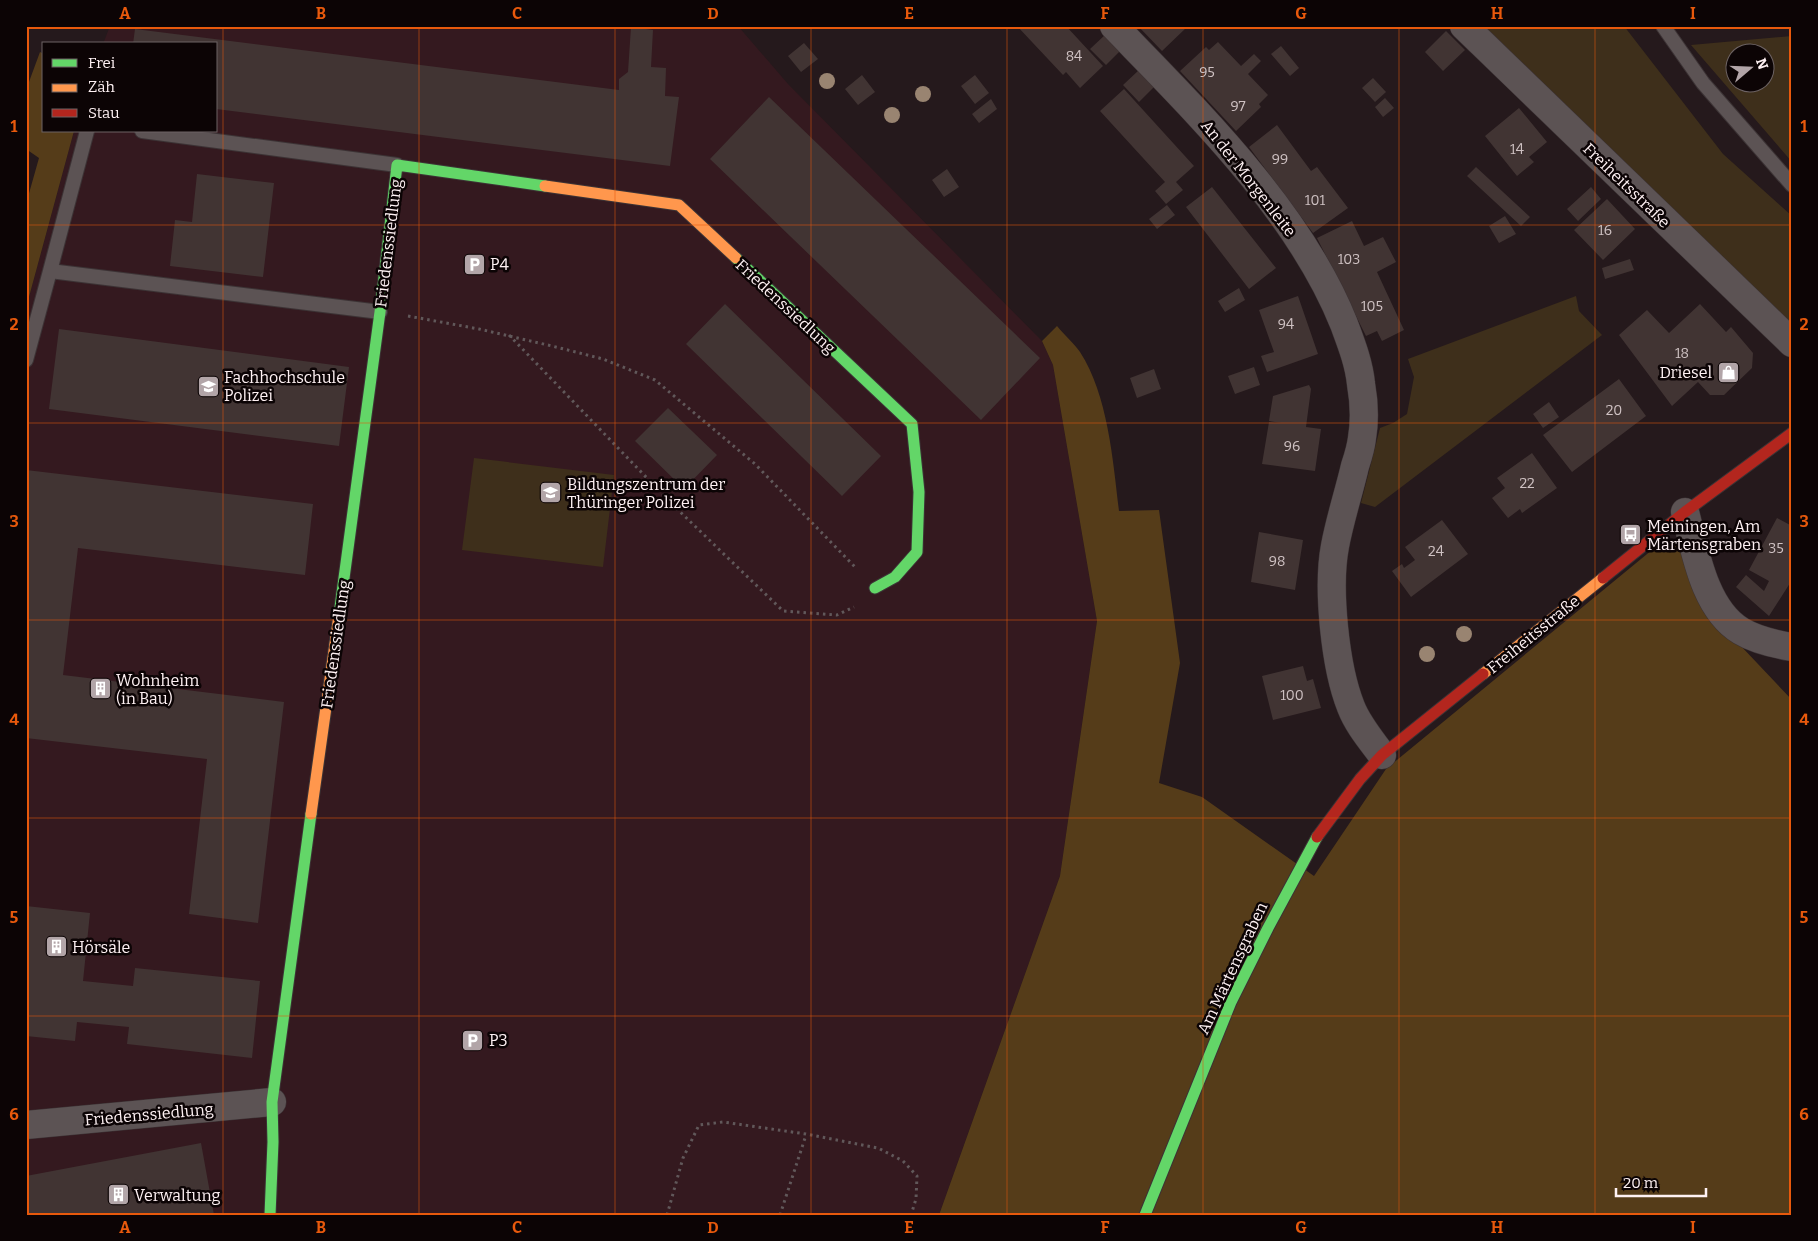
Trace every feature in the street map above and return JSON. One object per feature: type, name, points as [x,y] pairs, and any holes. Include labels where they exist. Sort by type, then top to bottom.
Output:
[{"type":"street","name":"An der Morgenleite","points":[[1114,26],[1203,119],[1265,193],[1328,287],[1354,349],[1361,382],[1362,438],[1335,548],[1334,628],[1343,683],[1351,707],[1361,728],[1382,755]]},
{"type":"street","name":"Freiheitsstraße","points":[[1464,26],[1792,343]]},
{"type":"street","name":"Friedenssiedlung","points":[[270,1215],[273,1142],[272,1102],[380,312],[397,165],[679,205],[912,424],[919,492],[917,552],[894,577],[875,588]]},
{"type":"street","name":"Freiheitsstraße","points":[[1382,755],[1684,512],[1792,433]]},
{"type":"street","points":[[1684,512],[1707,590],[1720,612],[1740,631],[1764,642],[1792,647]]},
{"type":"street","name":"Am Märtensgraben","points":[[1145,1215],[1231,1002],[1268,928],[1319,833],[1360,779],[1382,755]]},
{"type":"street","name":"Friedenssiedlung","points":[[26,1125],[272,1102]]},
{"type":"lane","points":[[1662,26],[1703,83],[1792,185]]},
{"type":"lane","points":[[26,360],[87,132]]},
{"type":"lane","points":[[150,132],[397,165]]},
{"type":"lane","points":[[50,271],[380,312]]},
{"type":"path","points":[[380,312],[509,335],[603,360],[654,380],[755,464],[875,588],[858,606],[837,615],[783,612],[673,505],[509,335]]},
{"type":"path","points":[[667,1215],[683,1158],[699,1125],[723,1122],[806,1134],[878,1148],[903,1160],[917,1176],[916,1199],[911,1215]]},
{"type":"path","points":[[780,1215],[806,1134]]},
{"type":"shaded area","name":"Bildungszentrum der Thüringer Polizei","points":[[110,26],[738,26],[788,84],[1042,341],[1053,365],[1097,621],[1060,876],[939,1215],[26,1215],[26,308],[74,132],[218,132],[218,42],[104,42]]},
{"type":"shaded area","points":[[1483,26],[1624,26],[1723,154],[1792,216],[1792,330]]},
{"type":"shaded area","points":[[1792,36],[1792,162],[1732,92],[1776,92],[1776,42],[1726,42],[1726,86],[1691,45]]},
{"type":"shaded area","points":[[40,52],[42,53],[42,132],[74,132],[26,308],[26,204],[39,158],[26,149],[26,90]]},
{"type":"shaded area","points":[[1576,296],[1579,311],[1602,335],[1375,507],[1361,503],[1380,428],[1393,423],[1407,414],[1414,377],[1408,359]]},
{"type":"shaded area","points":[[1057,326],[1080,352],[1097,388],[1108,429],[1119,511],[1159,510],[1180,663],[1159,783],[1202,797],[1314,876],[1386,769],[1658,545],[1680,546],[1704,607],[1792,700],[1792,1215],[939,1215],[1060,876],[1097,621],[1053,365],[1042,341]]},
{"type":"shaded area","points":[[474,458],[614,475],[603,567],[462,550]]},
{"type":"building","points":[[1017,26],[1066,26],[1103,66],[1080,88],[1066,72],[1063,75]]},
{"type":"building","points":[[1138,26],[1185,26],[1186,28],[1162,51]]},
{"type":"building","points":[[631,27],[653,30],[651,67],[666,68],[665,96],[679,97],[670,166],[218,109],[218,42],[133,42],[135,29],[619,90],[619,79],[628,72]]},
{"type":"building","points":[[1446,31],[1465,50],[1443,71],[1425,52]]},
{"type":"building","points":[[1106,34],[1121,50],[1106,65],[1090,49]]},
{"type":"building","points":[[1218,42],[1241,66],[1254,54],[1261,61],[1248,74],[1268,95],[1259,104],[1261,107],[1236,131],[1180,71],[1206,47],[1209,50]]},
{"type":"building","points":[[804,43],[818,59],[801,72],[788,56]]},
{"type":"building","points":[[1281,46],[1299,68],[1290,76],[1271,54]]},
{"type":"building","points":[[1139,70],[1155,86],[1139,102],[1123,85]]},
{"type":"building","points":[[862,75],[875,92],[858,105],[845,89]]},
{"type":"building","points":[[975,75],[989,93],[975,104],[961,86]]},
{"type":"building","points":[[1373,78],[1386,92],[1375,102],[1362,88]]},
{"type":"building","points":[[1124,89],[1194,166],[1176,182],[1183,190],[1166,204],[1155,191],[1165,182],[1100,111]]},
{"type":"building","points":[[769,97],[1040,358],[981,420],[710,159]]},
{"type":"building","points":[[1385,98],[1394,108],[1383,117],[1375,107]]},
{"type":"building","points":[[991,99],[997,109],[979,123],[972,114]]},
{"type":"building","points":[[1519,108],[1547,142],[1529,157],[1534,162],[1517,176],[1485,136]]},
{"type":"building","points":[[1277,125],[1311,171],[1317,167],[1348,208],[1313,233],[1249,147]]},
{"type":"building","points":[[1476,167],[1530,217],[1521,226],[1467,176]]},
{"type":"building","points":[[947,169],[959,187],[944,197],[932,180]]},
{"type":"building","points":[[197,174],[274,183],[263,277],[170,266],[175,220],[192,222]]},
{"type":"building","points":[[1212,187],[1276,268],[1249,289],[1186,207]]},
{"type":"building","points":[[1591,187],[1601,199],[1578,221],[1567,209]]},
{"type":"building","points":[[1607,199],[1635,229],[1603,260],[1574,230]]},
{"type":"building","points":[[1167,205],[1175,215],[1157,229],[1149,219]]},
{"type":"building","points":[[1505,216],[1516,234],[1499,243],[1489,226]]},
{"type":"building","points":[[1352,221],[1364,246],[1383,237],[1396,262],[1377,272],[1404,330],[1382,341],[1377,331],[1366,336],[1317,238]]},
{"type":"building","points":[[1630,259],[1634,270],[1605,279],[1602,268]]},
{"type":"building","points":[[1239,288],[1245,300],[1225,312],[1218,301]]},
{"type":"building","points":[[1298,296],[1318,354],[1267,372],[1261,356],[1274,352],[1259,310]]},
{"type":"building","points":[[725,304],[881,456],[842,496],[686,344]]},
{"type":"building","points":[[1700,304],[1726,332],[1731,327],[1753,353],[1752,368],[1724,395],[1710,395],[1698,382],[1672,406],[1619,335],[1647,310],[1669,333]]},
{"type":"building","points":[[59,329],[349,367],[339,446],[49,409]]},
{"type":"building","points":[[1254,367],[1260,385],[1235,394],[1228,376]]},
{"type":"building","points":[[1154,369],[1161,389],[1137,398],[1130,378]]},
{"type":"building","points":[[1619,379],[1646,416],[1572,472],[1543,435]]},
{"type":"building","points":[[1309,385],[1311,389],[1306,427],[1321,429],[1315,471],[1262,464],[1269,422],[1281,423],[1269,421],[1273,396]]},
{"type":"building","points":[[1549,402],[1559,417],[1543,428],[1533,414]]},
{"type":"building","points":[[668,408],[717,455],[684,489],[635,441]]},
{"type":"building","points":[[1532,453],[1557,488],[1522,513],[1520,509],[1508,518],[1492,498],[1505,488],[1497,478]]},
{"type":"building","name":"Wohnheim (in Bau)","points":[[26,470],[313,504],[305,575],[78,548],[63,675],[284,702],[258,923],[189,914],[207,759],[26,738]]},
{"type":"building","points":[[1777,518],[1792,526],[1792,580],[1769,616],[1736,587],[1746,575],[1764,591],[1769,581],[1749,570]]},
{"type":"building","points":[[1442,520],[1468,554],[1411,597],[1392,571],[1402,564],[1404,568],[1415,560],[1405,547]]},
{"type":"building","points":[[1259,532],[1303,540],[1295,590],[1251,582]]},
{"type":"building","points":[[1303,666],[1307,681],[1313,679],[1321,708],[1273,720],[1262,676]]},
{"type":"building","points":[[26,906],[90,913],[83,981],[133,986],[135,968],[260,981],[252,1058],[127,1044],[129,1027],[77,1022],[75,1041],[26,1036]]},
{"type":"building","name":"Verwaltung","points":[[201,1143],[214,1215],[26,1215],[26,1176]]},
{"type":"traffic: fast","points":[[339,615],[380,312],[397,165],[545,186]]},
{"type":"traffic: fast","points":[[736,258],[912,424],[919,492],[917,552],[895,577],[875,588]]},
{"type":"traffic: fast","points":[[270,1215],[273,1142],[272,1102],[311,814]]},
{"type":"traffic: fast","points":[[1145,1215],[1231,1002],[1317,837]]},
{"type":"traffic: slow","points":[[545,186],[679,205],[736,258]]},
{"type":"traffic: slow","points":[[1483,674],[1603,578]]},
{"type":"traffic: slow","points":[[311,814],[339,615]]},
{"type":"traffic: jam","points":[[1603,578],[1685,512],[1792,433]]},
{"type":"traffic: jam","points":[[1317,837],[1360,779],[1382,755],[1483,674]]},
{"type":"place","name":"P4","points":[[474,264]]},
{"type":"place","name":"Driesel","points":[[1728,372]]},
{"type":"place","name":"Fachhochschule Polizei","points":[[208,386]]},
{"type":"place","name":"Bildungszentrum der Thüringer Polizei","points":[[551,493]]},
{"type":"place","name":"Meiningen, Am Märtensgraben","points":[[1631,535]]},
{"type":"place","name":"Wohnheim (in Bau)","points":[[100,689]]},
{"type":"place","name":"Hörsäle","points":[[56,947]]},
{"type":"place","name":"P3","points":[[473,1040]]},
{"type":"place","name":"Verwaltung","points":[[118,1195]]}]
